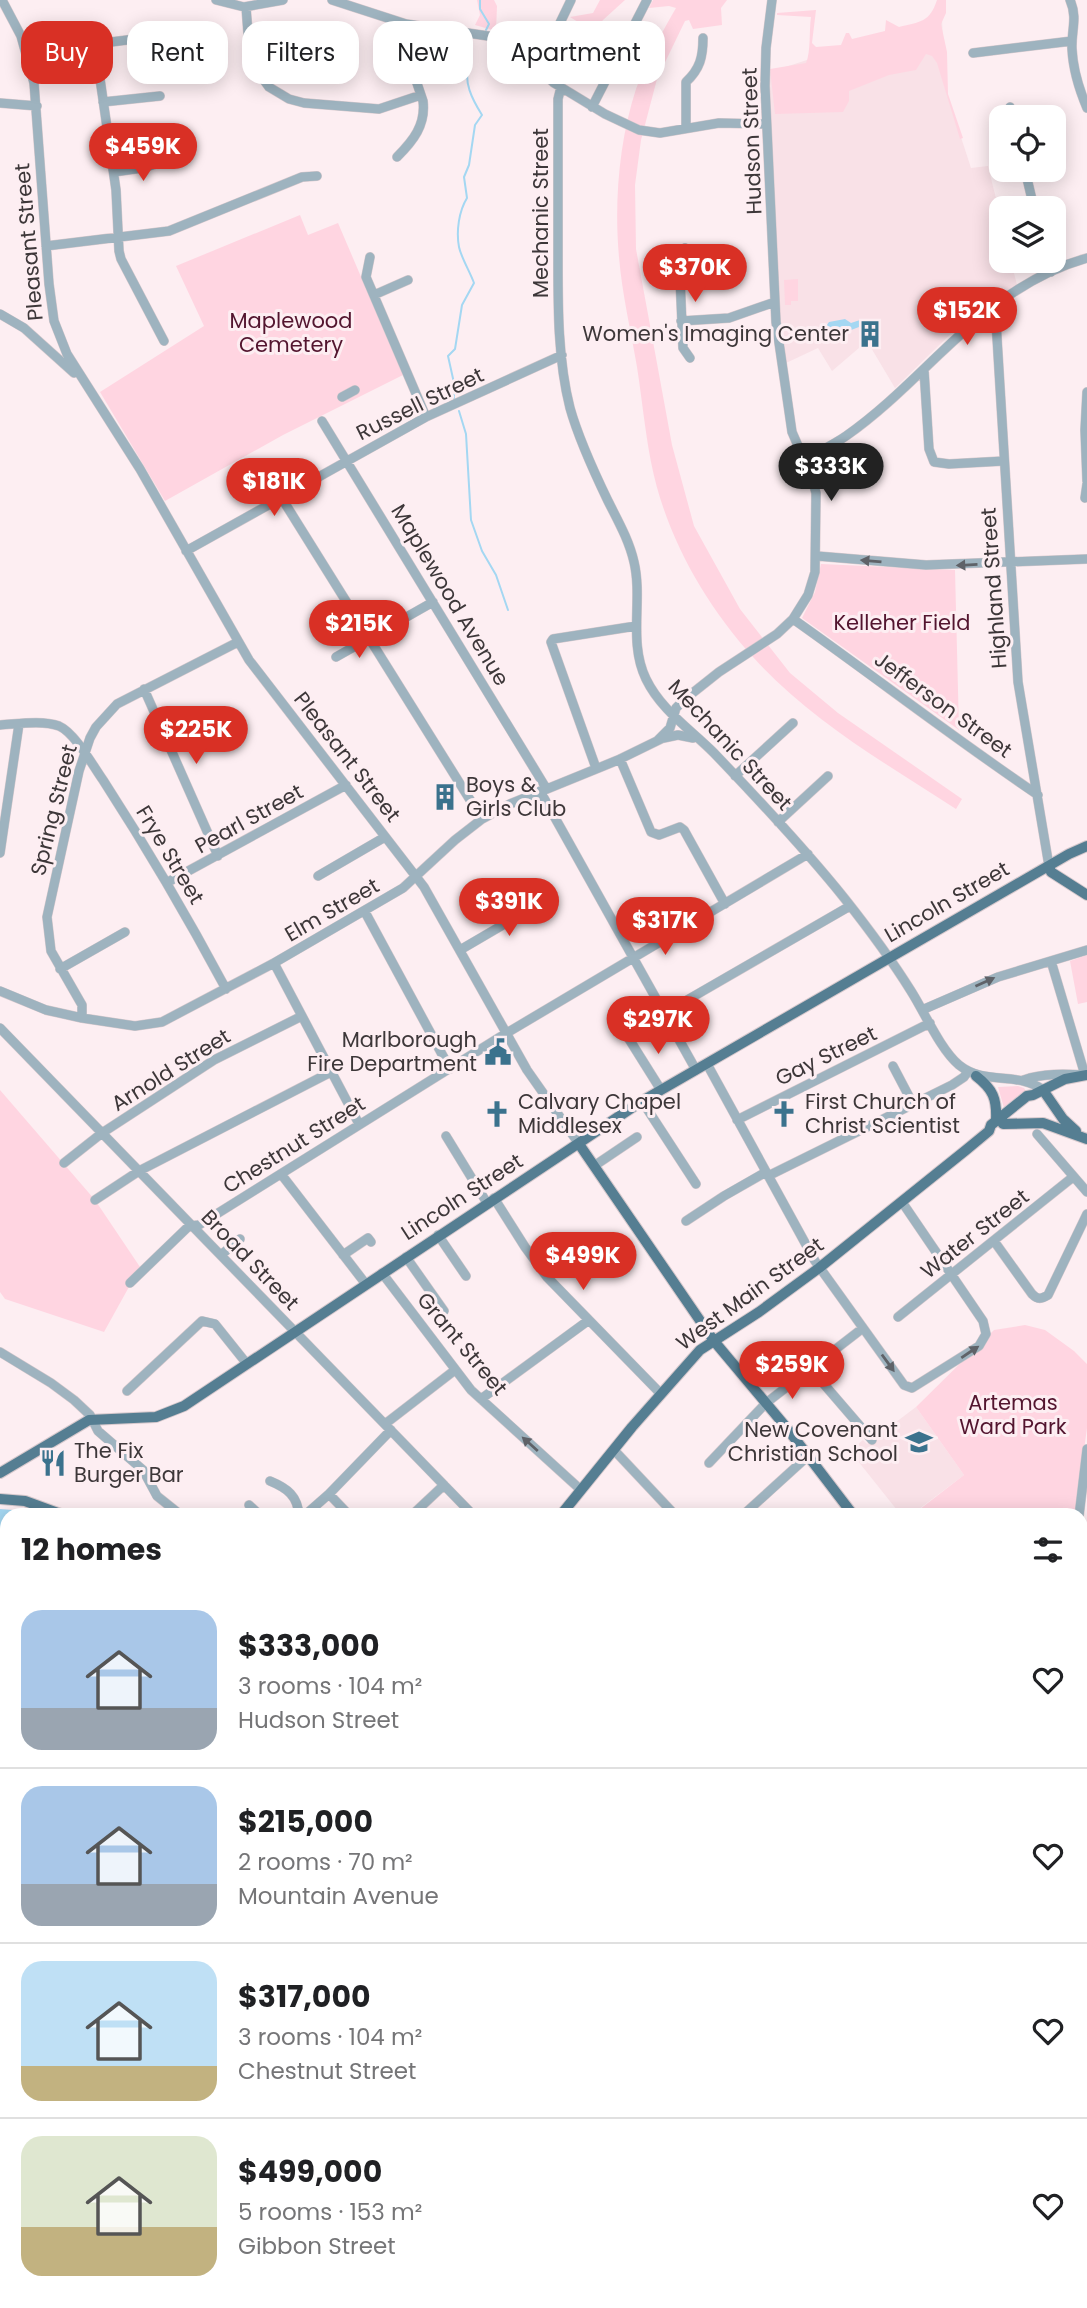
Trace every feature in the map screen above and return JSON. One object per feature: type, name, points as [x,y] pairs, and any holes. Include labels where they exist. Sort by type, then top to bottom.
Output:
[{"type":"main road","name":"Lincoln Street","points":[[92,1419],[143,1419],[166,1414],[184,1406],[642,1101],[1087,846]]},
{"type":"main road","points":[[1049,866],[1051,872],[1087,895]]},
{"type":"main road","points":[[972,1074],[993,1091],[1000,1122],[1043,1123],[1087,1139]]},
{"type":"main road","name":"West Main Street","points":[[569,1508],[581,1490],[694,1355],[819,1268],[1000,1122],[1027,1096],[1065,1079],[1086,1075]]},
{"type":"main road","points":[[1038,1093],[1067,1124],[1087,1139]]},
{"type":"main road","name":"Pleasant Street","points":[[579,1144],[714,1341],[848,1508]]},
{"type":"main road","points":[[0,1473],[92,1419]]},
{"type":"main road","points":[[0,1499],[25,1502],[43,1508]]},
{"type":"street","name":"Pleasant Street","points":[[2,0],[21,36]]},
{"type":"street","points":[[216,0],[246,7],[283,0]]},
{"type":"street","points":[[332,0],[397,21]]},
{"type":"street","points":[[560,21],[571,0]]},
{"type":"street","points":[[593,107],[647,0]]},
{"type":"street","name":"Hudson Street","points":[[673,714],[697,688],[777,634],[793,619],[813,583],[817,556],[816,493],[788,417],[775,302],[766,124],[766,55],[772,0]]},
{"type":"street","points":[[1070,0],[1075,16],[1072,41],[1076,78],[1087,108]]},
{"type":"street","points":[[246,7],[249,47],[256,69],[270,87],[289,99],[304,103],[379,109],[421,95]]},
{"type":"street","points":[[686,128],[685,82],[697,71],[703,54],[703,38]]},
{"type":"street","points":[[973,53],[1072,41]]},
{"type":"street","name":"Pleasant Street","points":[[33,84],[54,321],[67,354],[136,462],[238,642],[274,695],[417,877],[527,1070],[579,1144]]},
{"type":"street","points":[[101,84],[114,172],[121,259],[163,341]]},
{"type":"street","points":[[397,157],[412,142],[422,123],[424,110],[417,84]]},
{"type":"street","points":[[557,84],[593,107],[643,132],[660,133],[719,123],[766,124]]},
{"type":"street","name":"Mechanic Street","points":[[561,87],[558,99],[558,290],[565,385],[575,422],[635,564],[638,650],[646,679],[680,724],[735,776],[808,854],[889,959],[950,1056],[972,1074]]},
{"type":"street","points":[[103,102],[160,96]]},
{"type":"street","points":[[0,103],[37,106]]},
{"type":"street","points":[[114,172],[166,161]]},
{"type":"street","points":[[46,246],[169,231],[302,177],[317,176]]},
{"type":"street","points":[[685,247],[679,254],[681,321],[683,348],[690,358]]},
{"type":"street","points":[[370,257],[366,277],[426,417]]},
{"type":"street","points":[[1066,266],[1087,258]]},
{"type":"street","points":[[804,460],[849,434],[924,370],[975,319],[1049,273]]},
{"type":"street","points":[[374,295],[408,280]]},
{"type":"street","points":[[681,321],[729,318],[775,302]]},
{"type":"street","name":"Highland Street","points":[[995,305],[1018,682],[1049,866]]},
{"type":"street","points":[[0,314],[30,333],[85,384]]},
{"type":"street","name":"Russell Street","points":[[186,551],[426,417],[562,355]]},
{"type":"street","points":[[924,370],[929,449],[934,462],[949,464],[1004,461]]},
{"type":"street","points":[[342,397],[355,390]]},
{"type":"street","points":[[1085,498],[1087,392]]},
{"type":"street","name":"Maplewood Avenue","points":[[323,421],[543,790],[632,959],[696,1070]]},
{"type":"street","points":[[281,497],[482,819]]},
{"type":"street","points":[[817,556],[926,565],[1087,559]]},
{"type":"street","points":[[336,657],[433,602]]},
{"type":"street","name":"Jefferson Street","points":[[793,619],[1038,795]]},
{"type":"street","points":[[596,768],[551,642],[553,639],[636,626]]},
{"type":"street","name":"Spring Street","points":[[82,1018],[82,1004],[51,951],[47,917],[90,738],[117,704],[238,642]]},
{"type":"street","points":[[144,689],[218,856]]},
{"type":"street","points":[[657,740],[670,728],[673,714]]},
{"type":"street","points":[[735,776],[793,723]]},
{"type":"street","points":[[0,853],[19,724]]},
{"type":"street","name":"Elm Street","points":[[0,991],[46,1010],[82,1018],[132,1026],[147,1026],[169,1019],[274,963],[403,888],[482,819],[510,804],[620,759],[674,732],[680,724]]},
{"type":"street","name":"Frye Street","points":[[0,725],[58,726],[65,730],[85,753],[168,882],[226,989]]},
{"type":"street","name":"Elm Street","points":[[657,740],[678,735],[700,741]]},
{"type":"street","points":[[620,759],[652,832],[659,835],[675,827],[684,830],[725,904]]},
{"type":"street","points":[[778,822],[828,776]]},
{"type":"street","name":"Pearl Street","points":[[168,882],[346,785]]},
{"type":"street","points":[[318,876],[386,837]]},
{"type":"street","name":"Chestnut Street","points":[[130,1283],[189,1226],[199,1225],[359,1124],[808,854]]},
{"type":"street","points":[[460,950],[544,901]]},
{"type":"street","points":[[663,1014],[850,906]]},
{"type":"street","points":[[365,912],[450,1069]]},
{"type":"street","points":[[60,969],[125,932]]},
{"type":"street","points":[[922,1010],[998,977],[1087,950]]},
{"type":"street","points":[[686,1221],[724,1196],[972,1074],[1024,1080],[1062,1074],[1086,1075],[1051,961]]},
{"type":"street","points":[[274,963],[359,1124]]},
{"type":"street","name":"Arnold Street","points":[[64,1163],[102,1133],[214,1060],[302,1016]]},
{"type":"street","name":"Gay Street","points":[[737,1119],[930,1023]]},
{"type":"street","name":"Broad Street","points":[[0,1028],[466,1508]]},
{"type":"street","points":[[629,1039],[661,1090]]},
{"type":"street","points":[[707,1064],[819,1268],[904,1385],[912,1388],[969,1353],[985,1340],[986,1329],[984,1321],[902,1202]]},
{"type":"street","points":[[893,1066],[913,1104]]},
{"type":"street","points":[[95,1200],[139,1171],[331,1072]]},
{"type":"street","points":[[1024,1080],[1038,1093]]},
{"type":"street","points":[[642,1101],[696,1184]]},
{"type":"street","points":[[1037,1134],[1087,1192]]},
{"type":"street","points":[[446,1136],[548,1277],[661,1394]]},
{"type":"street","points":[[594,1166],[637,1138]]},
{"type":"street","points":[[281,1174],[365,1283]]},
{"type":"street","name":"Water Street","points":[[898,1317],[1073,1177]]},
{"type":"street","points":[[994,1241],[1032,1294],[1039,1298],[1048,1295],[1087,1214]]},
{"type":"street","points":[[438,1235],[467,1276]]},
{"type":"street","points":[[343,1255],[368,1238],[371,1242]]},
{"type":"street","points":[[221,1255],[240,1239]]},
{"type":"street","points":[[406,1257],[443,1311]]},
{"type":"street","name":"Grant Street","points":[[382,1273],[481,1399],[581,1490]]},
{"type":"street","points":[[481,1399],[589,1320]]},
{"type":"street","points":[[127,1391],[202,1321],[215,1324],[247,1364]]},
{"type":"street","points":[[709,1463],[766,1403],[863,1328]]},
{"type":"street","points":[[0,1352],[74,1399],[92,1419],[98,1431],[142,1470],[152,1489],[173,1508]]},
{"type":"street","points":[[810,1368],[872,1440]]},
{"type":"street","points":[[312,1508],[329,1494],[388,1427],[456,1370]]},
{"type":"street","points":[[1080,1508],[1087,1449]]},
{"type":"street","points":[[614,1450],[668,1508]]},
{"type":"street","points":[[751,1508],[808,1456]]},
{"type":"street","points":[[270,1481],[285,1488],[295,1497],[299,1508]]},
{"type":"street","points":[[420,1508],[444,1485]]},
{"type":"street","points":[[329,1494],[342,1508]]},
{"type":"street","points":[[249,1505],[252,1508]]},
{"type":"shaded area","points":[[942,16],[944,85],[971,168],[988,166],[989,182],[992,182],[995,196],[989,196],[989,273],[1014,273],[1017,285],[967,318],[895,388],[867,341],[832,371],[818,348],[786,363],[778,299],[767,73]]},
{"type":"shaded area","points":[[916,1407],[964,1475],[920,1508],[895,1508],[850,1451],[863,1440],[867,1444]]},
{"type":"green space","points":[[477,0],[494,0],[497,6],[496,21],[487,21],[487,28],[475,25],[480,15]]},
{"type":"green space","points":[[600,0],[625,0],[602,21],[576,21],[570,17],[593,13]]},
{"type":"green space","points":[[653,0],[727,0],[721,8],[722,25],[693,29],[689,20],[685,21],[665,62],[665,27],[676,8],[649,8]]},
{"type":"green space","points":[[937,0],[946,0],[946,13],[941,24],[947,52],[948,94],[963,138],[960,139],[937,63],[932,56],[926,54],[916,70],[889,75],[849,91],[849,101],[843,112],[775,114],[770,69],[806,63],[811,17],[777,13],[816,10],[812,43],[816,47],[841,45],[846,33],[849,33],[852,39],[885,31],[886,20],[899,27],[923,20],[931,13]]},
{"type":"green space","points":[[638,84],[656,84],[641,140],[635,185],[636,249],[672,445],[694,526],[740,609],[790,673],[838,713],[962,799],[956,809],[850,740],[775,680],[718,614],[677,541],[657,489],[649,450],[619,257],[619,172],[625,130]]},
{"type":"green space","name":"Maplewood Cemetery","points":[[300,215],[308,235],[338,223],[403,375],[283,435],[165,501],[100,392],[204,326],[176,266]]},
{"type":"green space","points":[[798,279],[798,301],[785,305],[784,280]]},
{"type":"green space","name":"Kelleher Field","points":[[821,564],[955,570],[959,730],[802,618],[815,592]]},
{"type":"green space","points":[[1087,955],[1087,1002],[1078,1004],[1070,961]]},
{"type":"green space","points":[[1018,1086],[1026,1091],[1004,1108],[998,1087]]},
{"type":"green space","points":[[0,1090],[95,1200],[140,1267],[104,1332],[5,1299],[0,1292]]},
{"type":"green space","name":"Artemas Ward Park","points":[[1025,1325],[1045,1330],[1087,1364],[1087,1428],[1076,1508],[921,1508],[964,1475],[916,1407],[994,1330]]},
{"type":"water","points":[[845,319],[851,323],[860,320],[859,327],[838,335],[826,335],[829,322]]},
{"type":"waterway","points":[[480,0],[480,9],[489,24],[486,30]]},
{"type":"waterway","points":[[454,399],[454,383],[448,356],[455,349],[462,305],[474,283],[460,251],[458,228],[467,198],[464,177],[469,165],[475,125],[482,115],[468,84]]},
{"type":"waterway","points":[[459,411],[466,434],[471,520],[482,551],[496,575],[508,610]]},
{"type":"place","name":"Women's Imaging Center","points":[[870,334]]},
{"type":"place","name":"Boys & Girls Club","points":[[445,797]]},
{"type":"place","name":"Marlborough Fire Department","points":[[498,1052]]},
{"type":"place","name":"Calvary Chapel Middlesex","points":[[497,1114]]},
{"type":"place","name":"First Church of Christ Scientist","points":[[784,1114]]},
{"type":"place","name":"New Covenant Christian School","points":[[919,1442]]},
{"type":"place","name":"The Fix Burger Bar","points":[[53,1463]]}]
